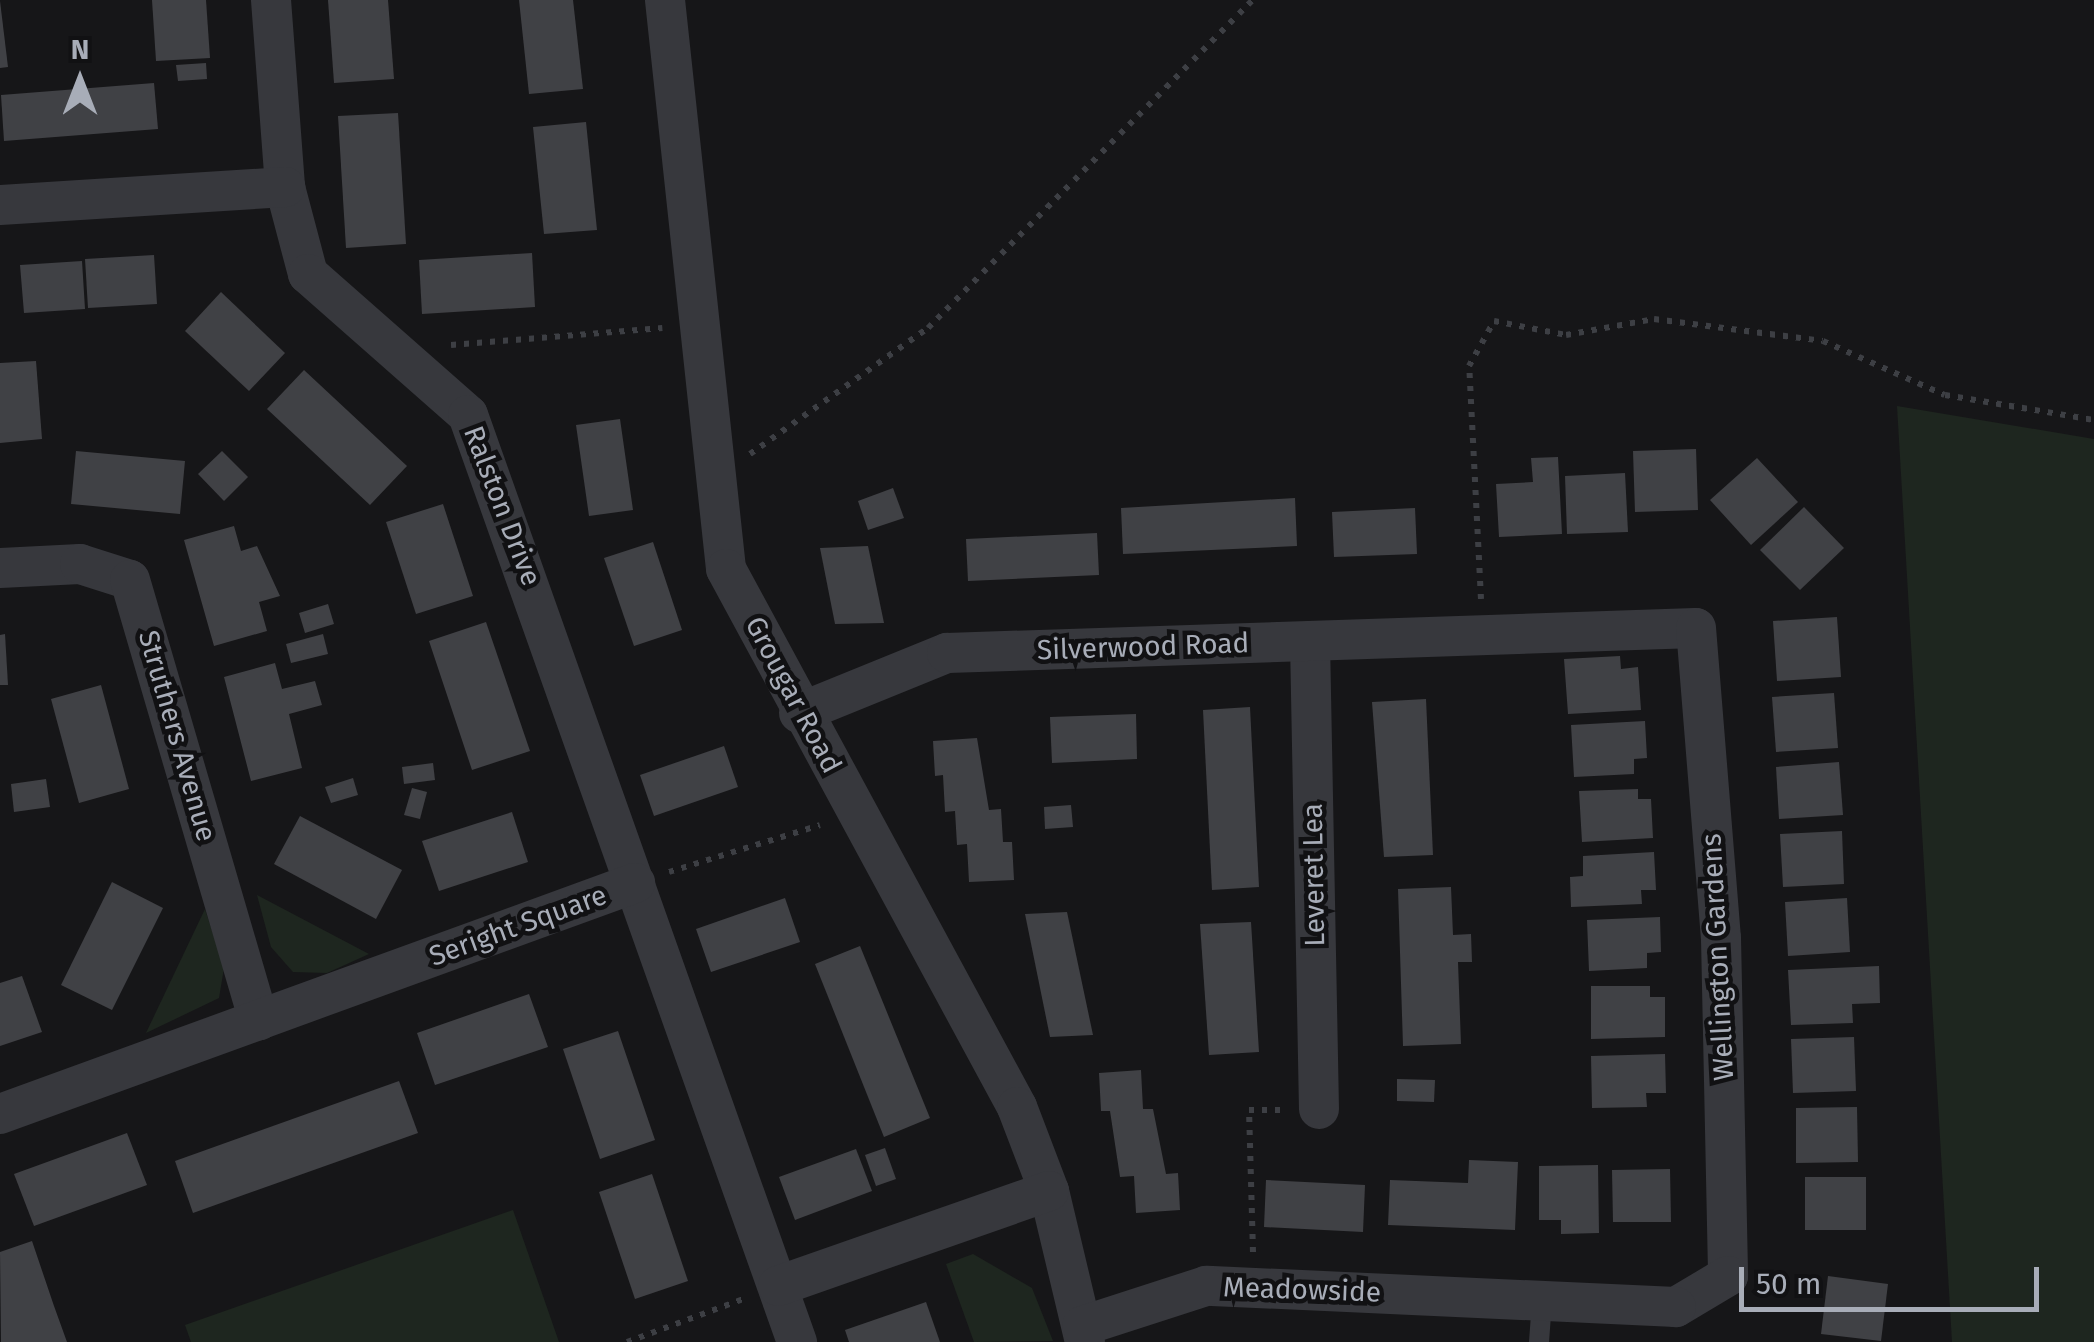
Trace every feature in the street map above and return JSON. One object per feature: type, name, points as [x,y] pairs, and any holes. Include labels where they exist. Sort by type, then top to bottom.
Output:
[{"type":"street","name":"Ralston Drive","points":[[271,0],[284,187],[308,274],[468,414],[635,883]]},
{"type":"street","name":"Grougar Road","points":[[665,0],[726,569],[799,713],[859,812],[1017,1107],[1049,1190],[1084,1334]]},
{"type":"street","points":[[0,205],[284,187]]},
{"type":"street","name":"Struthers Avenue","points":[[0,568],[80,564],[130,580],[258,1020]]},
{"type":"street","name":"Wellington Gardens","points":[[1491,635],[1696,628],[1720,938],[1728,1276],[1676,1307],[1535,1301]]},
{"type":"street","name":"Silverwood Road","points":[[799,713],[947,654],[1491,635]]},
{"type":"street","name":"Leveret Lea","points":[[1310,641],[1319,1109]]},
{"type":"street","name":"Seright Square","points":[[0,1114],[635,883],[797,1342]]},
{"type":"street","points":[[778,1286],[1049,1190]]},
{"type":"street","name":"Meadowside","points":[[1084,1334],[1206,1286],[1535,1301]]},
{"type":"lane","points":[[1535,1301],[1539,1342]]},
{"type":"path","points":[[717,478],[928,328],[1253,0]]},
{"type":"path","points":[[1491,635],[1468,366],[1494,321],[1566,335],[1654,319],[1823,342],[1945,395],[2094,420]]},
{"type":"path","points":[[394,350],[700,325]]},
{"type":"path","points":[[635,883],[859,812]]},
{"type":"path","points":[[1254,1288],[1249,1110],[1319,1109]]},
{"type":"path","points":[[627,1342],[778,1286]]},
{"type":"shaded area","points":[[1897,406],[2094,439],[2094,1342],[1952,1342]]},
{"type":"shaded area","points":[[257,895],[369,954],[327,973],[293,972],[271,947]]},
{"type":"shaded area","points":[[205,909],[224,968],[219,998],[146,1033]]},
{"type":"shaded area","points":[[513,1210],[559,1342],[191,1342],[185,1325]]},
{"type":"shaded area","points":[[973,1254],[1032,1288],[1053,1341],[974,1342],[946,1264]]},
{"type":"building","points":[[152,0],[206,0],[210,58],[156,61]]},
{"type":"building","points":[[328,0],[388,0],[394,79],[334,83]]},
{"type":"building","points":[[519,0],[573,0],[583,89],[529,94]]},
{"type":"building","points":[[0,1],[8,67],[0,68]]},
{"type":"building","points":[[206,63],[207,79],[178,81],[176,65]]},
{"type":"building","points":[[154,83],[158,129],[4,141],[1,95]]},
{"type":"building","points":[[398,113],[406,244],[346,248],[338,116]]},
{"type":"building","points":[[586,122],[597,230],[544,234],[533,127]]},
{"type":"building","points":[[532,253],[535,307],[422,314],[419,260]]},
{"type":"building","points":[[154,255],[157,304],[88,308],[85,259]]},
{"type":"building","points":[[82,261],[85,309],[24,313],[20,265]]},
{"type":"building","points":[[221,292],[285,353],[249,391],[185,331]]},
{"type":"building","points":[[36,361],[42,439],[0,443],[0,363]]},
{"type":"building","points":[[304,370],[407,466],[370,505],[267,409]]},
{"type":"building","points":[[620,419],[633,510],[589,516],[576,425]]},
{"type":"building","points":[[1696,449],[1698,510],[1635,512],[1633,451]]},
{"type":"building","points":[[76,451],[185,461],[180,514],[71,504]]},
{"type":"building","points":[[222,451],[248,477],[224,501],[198,474]]},
{"type":"building","points":[[1558,457],[1562,534],[1499,537],[1496,484],[1533,482],[1531,458]]},
{"type":"building","points":[[1757,458],[1798,502],[1751,545],[1710,500]]},
{"type":"building","points":[[1625,473],[1628,532],[1567,534],[1565,476]]},
{"type":"building","points":[[893,488],[904,518],[868,530],[858,501]]},
{"type":"building","points":[[1295,498],[1297,546],[1123,554],[1121,508]]},
{"type":"building","points":[[443,504],[473,596],[416,614],[386,522]]},
{"type":"building","points":[[1804,507],[1844,548],[1800,590],[1760,550]]},
{"type":"building","points":[[1415,508],[1417,554],[1334,557],[1332,512]]},
{"type":"building","points":[[234,526],[241,551],[257,546],[280,596],[259,602],[267,631],[214,646],[184,540]]},
{"type":"building","points":[[1097,533],[1099,575],[968,581],[966,539]]},
{"type":"building","points":[[653,542],[682,630],[634,646],[604,558]]},
{"type":"building","points":[[868,546],[884,623],[835,624],[820,548]]},
{"type":"building","points":[[328,604],[334,624],[305,633],[299,613]]},
{"type":"building","points":[[1837,617],[1841,677],[1777,681],[1773,621]]},
{"type":"building","points":[[486,622],[530,751],[472,770],[429,641]]},
{"type":"building","points":[[5,634],[8,685],[0,685],[0,635]]},
{"type":"building","points":[[323,634],[328,654],[291,663],[286,644]]},
{"type":"building","points":[[1620,656],[1621,669],[1638,667],[1641,710],[1568,714],[1564,659]]},
{"type":"building","points":[[275,663],[282,689],[315,681],[322,705],[289,714],[302,768],[251,781],[224,677]]},
{"type":"building","points":[[101,685],[129,789],[79,803],[51,699]]},
{"type":"building","points":[[1834,693],[1838,748],[1776,752],[1772,697]]},
{"type":"building","points":[[1426,699],[1433,855],[1384,857],[1372,702]]},
{"type":"building","points":[[1250,707],[1259,887],[1212,890],[1203,710]]},
{"type":"building","points":[[1136,714],[1137,759],[1052,763],[1050,717]]},
{"type":"building","points":[[1645,721],[1647,758],[1634,759],[1634,774],[1574,777],[1571,725]]},
{"type":"building","points":[[977,738],[989,810],[1001,809],[1003,842],[1012,842],[1014,880],[969,882],[967,844],[957,845],[955,811],[945,812],[943,775],[935,776],[933,741]]},
{"type":"building","points":[[724,746],[738,787],[654,816],[640,775]]},
{"type":"building","points":[[1839,762],[1843,815],[1779,819],[1776,767]]},
{"type":"building","points":[[433,763],[435,780],[404,784],[402,767]]},
{"type":"building","points":[[353,778],[358,795],[331,803],[325,787]]},
{"type":"building","points":[[46,779],[50,807],[14,812],[11,784]]},
{"type":"building","points":[[412,788],[427,792],[420,819],[404,815]]},
{"type":"building","points":[[1638,789],[1638,799],[1651,799],[1653,838],[1582,842],[1579,791]]},
{"type":"building","points":[[1071,805],[1073,827],[1045,829],[1044,807]]},
{"type":"building","points":[[512,812],[528,862],[439,891],[422,841]]},
{"type":"building","points":[[300,816],[402,870],[376,919],[274,864]]},
{"type":"building","points":[[1842,831],[1844,884],[1783,887],[1780,834]]},
{"type":"building","points":[[1654,852],[1656,890],[1641,890],[1642,904],[1571,907],[1570,877],[1583,876],[1583,856]]},
{"type":"building","points":[[112,882],[163,908],[112,1010],[61,985]]},
{"type":"building","points":[[1451,887],[1453,935],[1471,934],[1472,962],[1458,962],[1461,1044],[1403,1046],[1398,889]]},
{"type":"building","points":[[785,898],[800,942],[711,972],[696,929]]},
{"type":"building","points":[[1847,898],[1850,952],[1788,956],[1785,902]]},
{"type":"building","points":[[1067,912],[1093,1035],[1050,1037],[1025,914]]},
{"type":"building","points":[[1660,917],[1661,952],[1647,953],[1647,968],[1589,971],[1587,920]]},
{"type":"building","points":[[1251,922],[1259,1052],[1209,1055],[1200,924]]},
{"type":"building","points":[[860,946],[930,1118],[884,1137],[815,964]]},
{"type":"building","points":[[1879,966],[1880,1003],[1852,1004],[1853,1023],[1791,1025],[1788,970]]},
{"type":"building","points":[[22,976],[42,1032],[0,1046],[0,983]]},
{"type":"building","points":[[1591,986],[1650,986],[1650,997],[1665,997],[1665,1037],[1591,1039]]},
{"type":"building","points":[[529,994],[548,1047],[435,1085],[417,1033]]},
{"type":"building","points":[[618,1031],[655,1140],[600,1159],[563,1049]]},
{"type":"building","points":[[1854,1037],[1856,1091],[1793,1093],[1791,1039]]},
{"type":"building","points":[[1665,1054],[1666,1093],[1646,1093],[1647,1107],[1592,1108],[1591,1056]]},
{"type":"building","points":[[1141,1070],[1143,1109],[1153,1109],[1166,1174],[1178,1173],[1180,1210],[1136,1213],[1134,1176],[1120,1177],[1110,1111],[1101,1111],[1099,1073]]},
{"type":"building","points":[[1397,1079],[1435,1080],[1434,1102],[1397,1101]]},
{"type":"building","points":[[399,1081],[418,1133],[193,1213],[175,1161]]},
{"type":"building","points":[[1857,1107],[1858,1162],[1796,1163],[1796,1108]]},
{"type":"building","points":[[127,1133],[147,1185],[34,1226],[14,1174]]},
{"type":"building","points":[[885,1148],[896,1179],[876,1186],[865,1155]]},
{"type":"building","points":[[856,1149],[872,1191],[795,1220],[779,1177]]},
{"type":"building","points":[[1469,1160],[1518,1162],[1515,1230],[1388,1225],[1390,1180],[1468,1183]]},
{"type":"building","points":[[1598,1165],[1599,1233],[1561,1234],[1561,1220],[1539,1220],[1539,1166]]},
{"type":"building","points":[[1670,1169],[1671,1222],[1613,1222],[1612,1170]]},
{"type":"building","points":[[652,1174],[688,1281],[635,1299],[599,1192]]},
{"type":"building","points":[[1805,1177],[1866,1177],[1866,1230],[1805,1230]]},
{"type":"building","points":[[1266,1180],[1365,1185],[1363,1232],[1264,1227]]},
{"type":"building","points":[[32,1241],[67,1342],[1,1342],[0,1252]]},
{"type":"building","points":[[1828,1276],[1888,1284],[1881,1341],[1821,1334]]},
{"type":"building","points":[[926,1302],[940,1342],[849,1342],[845,1330]]}]
